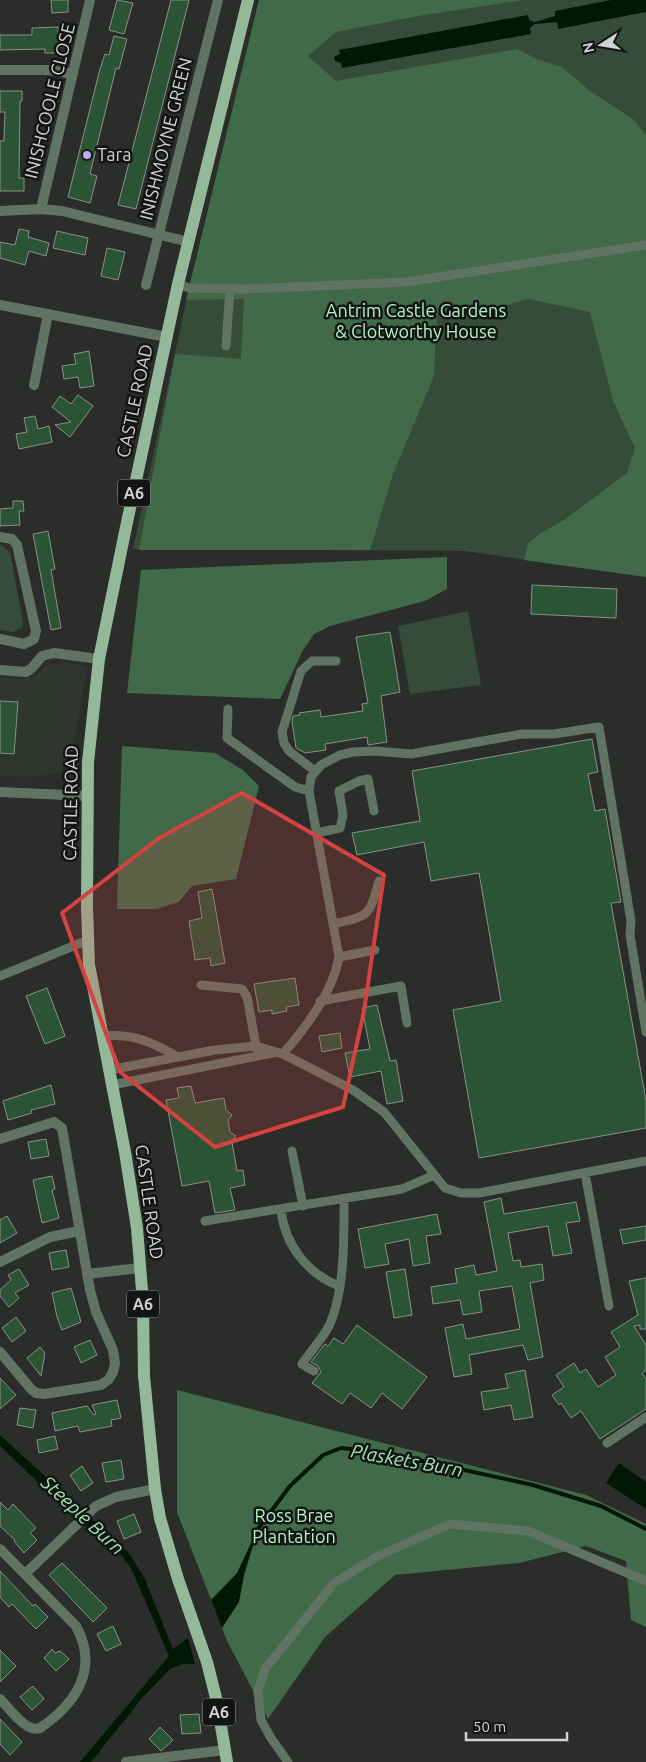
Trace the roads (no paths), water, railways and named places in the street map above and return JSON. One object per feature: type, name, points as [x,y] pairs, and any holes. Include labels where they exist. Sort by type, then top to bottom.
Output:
[{"type":"main road","name":"CASTLE ROAD","points":[[226,1756],[217,1702],[207,1662],[160,1518],[155,1490],[145,1386],[137,1228],[125,1152],[91,975],[88,940],[87,796],[90,730],[99,658],[178,284],[248,0]]},
{"type":"street","name":"INISHCOOLE CLOSE","points":[[41,209],[90,0]]},
{"type":"street","name":"INISHMOYNE GREEN","points":[[146,285],[218,0]]},
{"type":"street","points":[[0,70],[41,70],[73,74]]},
{"type":"street","points":[[0,211],[41,209],[62,211],[189,242]]},
{"type":"street","points":[[0,306],[166,337]]},
{"type":"street","points":[[34,385],[48,314]]},
{"type":"street","points":[[0,537],[12,539],[17,545],[25,590],[36,629],[35,638],[29,642],[19,644],[0,639]]},
{"type":"street","points":[[29,642],[39,658]]},
{"type":"street","points":[[0,670],[26,672],[45,654],[60,652],[99,658]]},
{"type":"street","points":[[0,792],[87,796]]},
{"type":"street","points":[[0,1139],[54,1122],[62,1128],[96,1312],[114,1350],[115,1363],[109,1379],[94,1386],[50,1394],[36,1393],[0,1352]]},
{"type":"street","points":[[0,1262],[50,1237],[80,1231]]},
{"type":"street","points":[[88,1274],[140,1268]]},
{"type":"street","points":[[25,1574],[90,1510],[116,1497],[155,1490]]},
{"type":"street","points":[[0,1549],[76,1626],[83,1638],[86,1652],[84,1679],[77,1692],[47,1724],[36,1730],[27,1726],[0,1699]]},
{"type":"street","points":[[126,1762],[226,1756]]},
{"type":"lane","points":[[178,284],[189,288],[230,289],[406,282],[646,245]]},
{"type":"lane","points":[[226,346],[230,289]]},
{"type":"lane","points":[[315,771],[289,750],[284,743],[282,732],[301,671],[312,661],[336,661]]},
{"type":"lane","points":[[228,709],[227,738],[295,787],[309,791]]},
{"type":"lane","points":[[112,1085],[278,1053],[302,1031],[336,970],[339,957],[309,791],[311,777],[315,771],[328,760],[353,752],[375,751],[411,754],[522,734],[554,734],[598,727],[631,921],[630,935],[646,1032]]},
{"type":"lane","points":[[316,833],[340,828],[343,815],[339,791],[359,781],[368,779],[374,811]]},
{"type":"lane","points":[[333,924],[362,917],[372,907],[379,881]]},
{"type":"lane","points":[[0,976],[88,940]]},
{"type":"lane","points":[[339,957],[375,950]]},
{"type":"lane","points":[[201,985],[242,989],[247,997],[257,1057]]},
{"type":"lane","points":[[320,1001],[401,986],[407,1023]]},
{"type":"lane","points":[[102,1036],[114,1035],[150,1041],[178,1057]]},
{"type":"lane","points":[[109,1070],[215,1050],[256,1046],[278,1053],[368,1099],[390,1119],[445,1188],[460,1193],[479,1193],[646,1161]]},
{"type":"lane","points":[[292,1151],[303,1206]]},
{"type":"lane","points":[[585,1173],[609,1306]]},
{"type":"lane","points":[[205,1222],[402,1189],[434,1175]]},
{"type":"lane","points":[[314,1371],[302,1364],[328,1327],[336,1306],[344,1229],[344,1200]]},
{"type":"lane","points":[[281,1209],[284,1228],[295,1251],[304,1263],[323,1280],[338,1286]]},
{"type":"lane","points":[[607,1443],[646,1417]]},
{"type":"lane","points":[[288,1762],[261,1720],[258,1691],[265,1669],[334,1583],[378,1556],[450,1524],[528,1531],[646,1581]]},
{"type":"water","points":[[611,0],[646,0],[646,12],[558,29],[557,22],[535,24],[530,28],[531,34],[342,68],[341,63],[335,61],[334,57],[340,54],[339,50],[528,15],[529,20],[535,22],[555,16],[555,11]]},
{"type":"water","name":"Steeple Burn","points":[[0,1435],[129,1553],[145,1579],[173,1649],[188,1638],[195,1664],[182,1664],[170,1669],[143,1697],[91,1762],[80,1762],[169,1656],[131,1568],[121,1555],[70,1513],[0,1446]]},
{"type":"water","points":[[619,1463],[646,1482],[646,1509],[606,1483]]},
{"type":"water","points":[[259,1526],[244,1575],[239,1602],[222,1628],[211,1600],[237,1573]]},
{"type":"waterway","name":"Plaskets Burn","points":[[257,1530],[290,1486],[323,1455],[341,1448],[381,1452],[533,1485],[601,1506],[646,1529]]},
{"type":"place","name":"Tara","points":[[87,155]]},
{"type":"park label","name":"Antrim Castle Gardens & Clotworthy House","points":[[416,321]]},
{"type":"park label","name":"Ross Brae Plantation","points":[[294,1526]]}]
